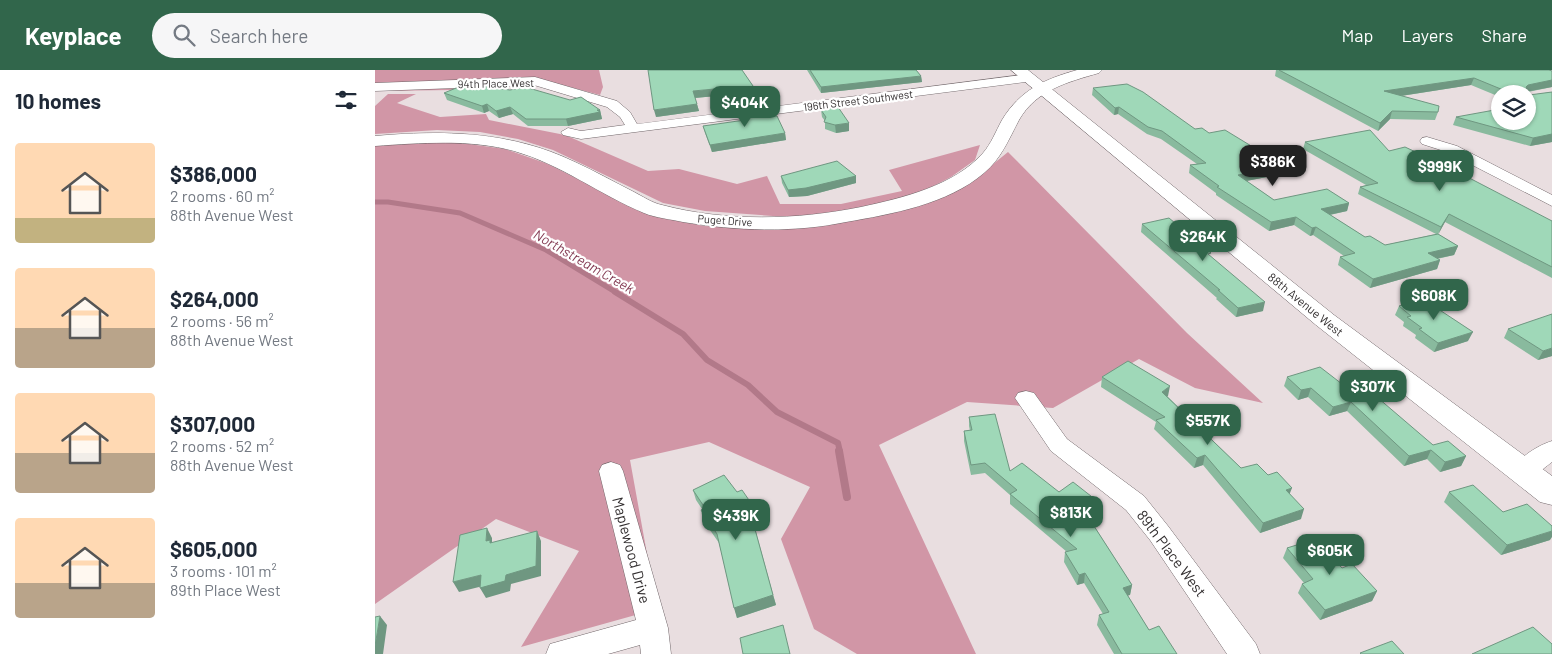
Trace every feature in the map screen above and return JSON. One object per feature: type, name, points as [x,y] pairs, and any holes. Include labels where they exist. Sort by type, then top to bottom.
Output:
[{"type":"main road","name":"196th Street Southwest","points":[[1029,79],[1064,78],[1094,70]]},
{"type":"main road","name":"Puget Drive","points":[[375,140],[460,138],[518,146],[553,159],[652,209],[711,221],[782,223],[845,217],[914,200],[963,179],[990,157],[1018,109],[1029,79]]},
{"type":"main road","name":"88th Avenue West","points":[[1029,79],[1325,320],[1552,493]]},
{"type":"street","name":"196th Street Southwest","points":[[568,132],[581,135],[1029,79]]},
{"type":"street","name":"94th Place West","points":[[375,87],[535,81],[611,104],[625,115],[633,128]]},
{"type":"street","points":[[1427,141],[1452,149],[1552,200]]},
{"type":"street","name":"89th Place West","points":[[1027,398],[1059,445],[1135,503],[1159,533],[1245,654]]},
{"type":"street","points":[[1523,471],[1552,449]]},
{"type":"street","name":"Maplewood Drive","points":[[561,654],[654,641],[611,471]]},
{"type":"shaded area","points":[[375,70],[599,70],[603,87],[600,95],[535,78],[453,90],[375,91]]},
{"type":"shaded area","points":[[388,94],[416,94],[397,103],[440,117],[486,114],[489,120],[565,135],[648,171],[679,169],[737,184],[767,176],[780,204],[841,204],[902,191],[889,170],[980,145],[975,160],[951,177],[920,193],[888,202],[842,213],[787,217],[705,211],[663,203],[553,150],[518,139],[480,132],[437,130],[375,134],[375,106]]},
{"type":"shaded area","points":[[454,142],[505,149],[548,164],[649,215],[704,226],[771,228],[971,182],[1008,152],[1187,333],[1263,403],[1195,388],[1139,359],[1053,408],[967,402],[879,445],[976,654],[857,654],[814,629],[781,539],[810,487],[709,442],[630,460],[657,609],[521,647],[579,551],[496,519],[375,604],[375,144]]},
{"type":"building","points":[[648,70],[742,70],[762,99],[735,103],[725,88],[693,91],[697,104],[654,110]]},
{"type":"building","points":[[810,70],[916,70],[921,76],[821,87]]},
{"type":"building","points":[[1279,70],[1552,71],[1552,80],[1528,85],[1491,85],[1474,78],[1384,91],[1439,106],[1438,112],[1392,111],[1380,123]]},
{"type":"building","points":[[466,84],[510,90],[525,87],[570,100],[581,97],[600,110],[597,110],[600,112],[566,119],[526,119],[510,107],[496,111],[487,104],[482,106],[444,93]]},
{"type":"building","points":[[1127,84],[1143,92],[1195,129],[1202,128],[1209,133],[1225,130],[1284,166],[1238,175],[1274,200],[1327,189],[1349,203],[1321,209],[1365,237],[1370,236],[1385,245],[1438,234],[1458,246],[1428,253],[1440,260],[1373,279],[1340,257],[1355,253],[1316,227],[1312,228],[1296,217],[1271,222],[1217,187],[1219,186],[1190,165],[1206,163],[1162,131],[1148,127],[1119,107],[1115,108],[1093,88]]},
{"type":"building","points":[[1552,92],[1552,134],[1533,138],[1504,130],[1536,130],[1536,94]]},
{"type":"building","points":[[838,107],[849,123],[835,125],[824,122],[826,117],[821,110]]},
{"type":"building","points":[[770,110],[774,116],[777,116],[785,133],[710,145],[703,126],[745,120],[741,114]]},
{"type":"building","points":[[1491,111],[1491,127],[1456,117]]},
{"type":"building","points":[[1370,130],[1389,151],[1405,147],[1552,221],[1552,267],[1449,214],[1441,227],[1360,187],[1378,183],[1305,142]]},
{"type":"building","points":[[837,161],[856,176],[806,188],[788,190],[781,176]]},
{"type":"building","points":[[1169,218],[1265,302],[1238,308],[1218,290],[1220,290],[1142,224]]},
{"type":"building","points":[[1423,299],[1473,332],[1438,343],[1419,329],[1422,328],[1407,317],[1411,316],[1399,306]]},
{"type":"building","points":[[1552,314],[1552,348],[1543,351],[1508,329]]},
{"type":"building","points":[[1128,361],[1170,386],[1162,392],[1241,468],[1257,464],[1268,475],[1277,472],[1292,488],[1286,490],[1304,509],[1263,523],[1205,455],[1197,458],[1156,420],[1165,417],[1102,377]]},
{"type":"building","points":[[1320,367],[1342,384],[1357,380],[1433,445],[1448,441],[1466,456],[1445,462],[1431,450],[1409,456],[1351,402],[1333,407],[1311,388],[1301,390],[1287,377]]},
{"type":"building","points":[[995,414],[1010,471],[1022,463],[1059,492],[1073,482],[1096,500],[1083,509],[1132,585],[1123,588],[1149,630],[1159,626],[1177,654],[1122,654],[1099,615],[1109,612],[1085,573],[1079,575],[1065,552],[1077,549],[1010,494],[1017,490],[985,463],[971,465],[964,431],[972,430],[969,417]]},
{"type":"building","points":[[724,475],[737,492],[742,490],[751,503],[746,506],[750,511],[773,595],[734,608],[717,534],[701,510],[705,508],[693,490]]},
{"type":"building","points":[[1473,485],[1503,512],[1527,504],[1552,526],[1552,531],[1507,545],[1449,492]]},
{"type":"building","points":[[487,528],[486,541],[490,540],[490,543],[537,531],[536,566],[506,575],[505,581],[480,588],[481,575],[453,582],[460,535]]},
{"type":"building","points":[[1316,539],[1342,568],[1352,564],[1377,591],[1325,610],[1302,584],[1313,579],[1287,548]]},
{"type":"building","points":[[380,616],[375,646],[375,617]]},
{"type":"building","points":[[783,625],[790,654],[743,654],[740,638]]},
{"type":"building","points":[[1533,627],[1552,644],[1552,654],[1472,654]]},
{"type":"building","points":[[1392,641],[1404,654],[1360,653]]},
{"type":"waterway","name":"Northstream Creek","points":[[375,202],[388,202],[460,213],[546,250],[617,293]]},
{"type":"waterway","points":[[615,292],[683,334],[707,360],[748,385],[777,412],[838,443],[840,452]]},
{"type":"waterway","points":[[839,451],[847,497]]}]
